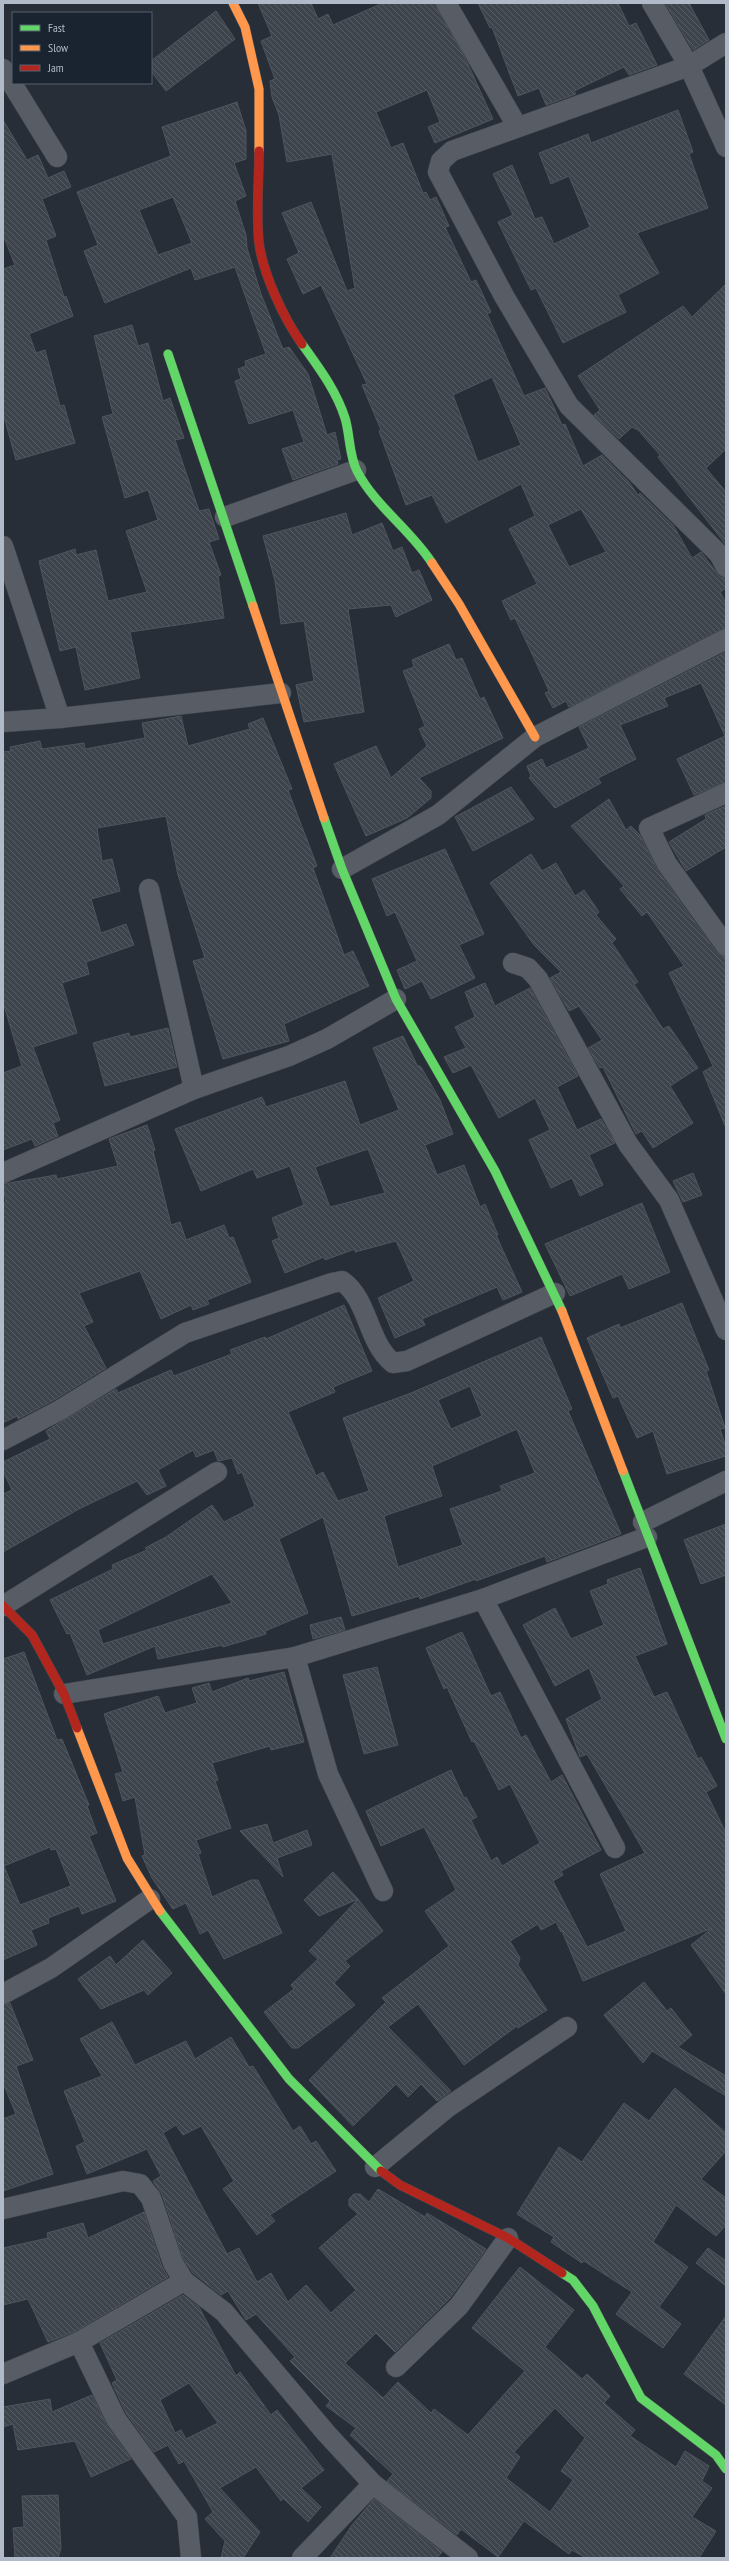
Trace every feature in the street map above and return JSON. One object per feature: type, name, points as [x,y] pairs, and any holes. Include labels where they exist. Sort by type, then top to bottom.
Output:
[{"type":"street","points":[[233,3],[245,27],[258,89],[259,244],[273,290],[288,324],[331,385],[345,418],[356,470],[368,487],[428,556],[460,604],[535,736]]},
{"type":"street","points":[[446,3],[517,126]]},
{"type":"street","points":[[652,3],[689,66],[726,147]]},
{"type":"street","points":[[726,44],[689,66],[517,126],[452,151],[441,161],[438,172],[504,296],[570,406],[719,554],[726,567]]},
{"type":"street","points":[[3,69],[12,84]]},
{"type":"street","points":[[12,84],[57,157]]},
{"type":"street","points":[[168,354],[225,517],[281,693],[342,869],[396,999],[495,1171],[555,1293],[726,1739]]},
{"type":"street","points":[[225,517],[356,470]]},
{"type":"street","points":[[3,546],[60,718]]},
{"type":"street","points":[[342,869],[438,815],[535,736],[726,639]]},
{"type":"street","points":[[3,722],[60,718],[281,693]]},
{"type":"street","points":[[726,793],[649,828],[667,864],[726,946]]},
{"type":"street","points":[[149,889],[194,1089]]},
{"type":"street","points":[[513,963],[528,968],[538,979],[628,1144],[669,1200],[724,1320]]},
{"type":"street","points":[[3,1173],[194,1089],[289,1056],[327,1039],[396,999]]},
{"type":"street","points":[[3,1440],[60,1410],[185,1333],[332,1283],[342,1281],[352,1288],[382,1354],[392,1363],[407,1361],[555,1293]]},
{"type":"street","points":[[217,1472],[3,1606],[32,1635],[64,1694],[127,1858],[150,1899],[290,2079],[375,2167],[400,2185],[508,2238],[573,2280],[593,2306],[626,2374],[641,2398],[716,2455],[726,2469]]},
{"type":"street","points":[[64,1694],[295,1657],[483,1599],[645,1530],[726,1481]]},
{"type":"street","points":[[483,1599],[615,1848]]},
{"type":"street","points":[[295,1657],[328,1774],[383,1891]]},
{"type":"street","points":[[3,1994],[51,1968],[150,1899]]},
{"type":"street","points":[[375,2167],[448,2107],[567,2027]]},
{"type":"street","points":[[3,2209],[123,2181],[140,2184],[151,2198],[173,2263],[184,2281],[224,2312],[326,2434],[373,2484],[468,2558]]},
{"type":"street","points":[[396,2367],[459,2306],[508,2238]]},
{"type":"street","points":[[3,2374],[79,2342],[184,2281]]},
{"type":"street","points":[[79,2342],[116,2420],[187,2517],[191,2558]]},
{"type":"street","points":[[302,2558],[373,2484]]},
{"type":"building","points":[[258,3],[311,3],[318,19],[328,14],[333,25],[383,3],[435,3],[467,62],[493,119],[435,143],[428,127],[440,122],[427,90],[376,112],[391,148],[403,143],[423,193],[426,192],[430,200],[436,197],[449,226],[445,227],[471,282],[476,280],[491,312],[487,314],[524,396],[545,388],[562,425],[565,424],[583,466],[602,455],[629,482],[638,495],[640,493],[673,525],[692,558],[701,552],[720,577],[726,578],[726,588],[720,592],[726,603],[726,628],[569,707],[566,701],[553,708],[545,693],[549,691],[515,618],[511,620],[502,601],[537,584],[509,529],[535,516],[521,484],[446,523],[432,495],[406,505],[379,431],[381,430],[362,385],[367,384],[321,285],[303,294],[287,259],[299,253],[282,213],[311,202],[347,291],[355,288],[332,154],[287,162],[279,115],[272,97],[270,81],[275,79],[261,41],[272,36]],"holes":[[[492,377],[521,445],[478,462],[453,395]],[[581,509],[606,552],[569,567],[548,525]]]},
{"type":"building","points":[[478,3],[618,3],[629,26],[636,23],[657,65],[629,75],[624,67],[574,91],[576,94],[546,105],[539,88],[518,96],[492,27],[490,28]]},
{"type":"building","points":[[665,3],[689,3],[709,40],[693,50]]},
{"type":"building","points":[[216,11],[235,39],[166,91],[152,72],[152,60]]},
{"type":"building","points":[[237,102],[246,131],[246,159],[234,163],[246,196],[235,201],[246,235],[247,248],[261,294],[283,349],[289,347],[308,374],[327,435],[335,432],[341,459],[337,460],[338,464],[293,480],[282,449],[304,442],[293,410],[249,424],[235,381],[241,379],[238,369],[246,366],[245,361],[266,354],[235,267],[195,280],[191,268],[105,303],[84,251],[98,245],[77,192],[171,156],[162,127]],"holes":[[[173,197],[192,243],[158,255],[139,210]]]},
{"type":"building","points":[[678,110],[693,152],[689,154],[708,208],[637,233],[659,273],[618,295],[626,312],[563,343],[536,288],[531,290],[498,222],[513,215],[493,174],[512,165],[535,219],[542,217],[554,244],[590,227],[569,176],[551,184],[539,153],[588,134],[591,143]]},
{"type":"building","points":[[3,120],[27,160],[38,155],[48,178],[64,171],[71,187],[42,199],[56,236],[46,240],[64,297],[66,296],[73,316],[29,334],[36,353],[45,350],[60,406],[64,405],[75,443],[16,460],[3,413],[3,269],[15,265],[3,235]]},
{"type":"building","points":[[726,284],[726,449],[706,468],[726,492],[726,545],[658,457],[660,455],[638,430],[632,427],[619,439],[594,415],[600,410],[578,376],[683,306],[692,317]]},
{"type":"building","points":[[132,325],[138,346],[148,343],[163,401],[170,398],[184,438],[175,440],[199,511],[209,509],[219,539],[209,542],[221,575],[218,576],[224,618],[130,632],[140,678],[85,690],[76,647],[60,651],[39,561],[75,549],[76,555],[96,550],[108,601],[147,592],[126,531],[158,520],[148,490],[125,498],[102,417],[113,414],[94,336]]},
{"type":"building","points":[[346,513],[352,535],[382,523],[393,551],[402,547],[412,573],[419,570],[432,600],[396,617],[391,605],[348,609],[364,712],[304,722],[296,685],[314,681],[304,621],[281,624],[275,581],[263,536]]},
{"type":"building","points":[[449,644],[456,660],[462,658],[480,699],[484,697],[503,738],[419,778],[431,791],[431,798],[407,818],[366,836],[334,764],[376,746],[391,778],[427,746],[419,729],[425,726],[403,671],[414,667],[412,660]]},
{"type":"building","points":[[726,652],[726,782],[694,795],[677,759],[725,736],[701,683],[664,698],[668,706],[620,725],[636,759],[598,778],[601,783],[555,808],[529,778],[531,776],[527,766],[542,759],[546,768],[589,748],[579,727]]},
{"type":"building","points":[[181,716],[188,746],[250,729],[248,724],[263,718],[292,789],[288,790],[317,866],[313,868],[344,955],[353,951],[369,986],[284,1024],[289,1041],[223,1059],[193,961],[205,958],[178,875],[166,816],[97,828],[102,861],[112,859],[120,891],[91,899],[101,933],[126,924],[134,945],[86,962],[89,974],[62,983],[77,1033],[33,1047],[60,1120],[53,1123],[58,1136],[35,1146],[32,1139],[3,1150],[3,1073],[22,1066],[3,1002],[3,752],[11,751],[10,747],[40,741],[42,749],[84,743],[85,749],[145,738],[142,723]]},
{"type":"building","points":[[511,787],[534,819],[473,851],[455,817]]},
{"type":"building","points":[[609,799],[626,830],[631,826],[640,835],[658,871],[717,953],[726,957],[726,1128],[703,1072],[713,1066],[669,973],[684,966],[647,912],[642,916],[620,889],[624,886],[571,826]]},
{"type":"building","points":[[726,806],[726,847],[686,871],[669,842],[706,819],[705,815]]},
{"type":"building","points":[[445,849],[484,934],[459,945],[475,978],[431,999],[422,981],[405,989],[397,970],[417,961],[395,912],[387,916],[372,879]]},
{"type":"building","points":[[531,854],[542,871],[556,863],[575,896],[584,890],[599,912],[596,915],[616,939],[612,943],[638,982],[634,984],[663,1029],[669,1026],[698,1068],[670,1086],[693,1123],[653,1148],[642,1131],[636,1134],[603,1067],[600,1068],[588,1048],[602,1040],[579,1006],[569,1011],[550,978],[561,972],[534,945],[490,883]]},
{"type":"building","points":[[485,983],[495,1006],[530,988],[578,1076],[557,1087],[577,1130],[601,1119],[615,1143],[589,1155],[603,1185],[580,1196],[572,1178],[551,1188],[529,1140],[550,1130],[535,1098],[499,1118],[471,1065],[453,1073],[444,1057],[466,1048],[455,1027],[475,1017],[465,992]]},
{"type":"building","points":[[168,1028],[177,1067],[105,1086],[93,1043],[129,1033],[130,1037]]},
{"type":"building","points":[[403,1036],[417,1065],[421,1067],[440,1100],[453,1134],[425,1145],[437,1175],[464,1165],[480,1207],[485,1204],[498,1235],[496,1235],[522,1292],[503,1300],[497,1287],[422,1319],[425,1325],[395,1338],[378,1298],[414,1281],[396,1241],[355,1252],[355,1249],[325,1260],[324,1257],[285,1273],[272,1241],[279,1238],[272,1218],[304,1205],[290,1166],[257,1178],[253,1169],[201,1191],[175,1129],[262,1097],[266,1107],[345,1081],[360,1125],[399,1110],[373,1048]],"holes":[[[368,1149],[385,1193],[330,1207],[315,1167]]]},
{"type":"building","points":[[147,1125],[155,1150],[153,1151],[171,1225],[180,1222],[186,1240],[224,1225],[229,1238],[233,1237],[251,1282],[207,1300],[209,1304],[193,1310],[191,1305],[161,1319],[140,1271],[79,1293],[93,1322],[84,1326],[106,1368],[54,1400],[18,1419],[17,1416],[3,1423],[3,1203],[6,1203],[3,1184],[56,1175],[57,1179],[118,1166],[109,1139]]},
{"type":"building","points":[[693,1173],[702,1195],[683,1202],[673,1181]]},
{"type":"building","points":[[642,1203],[670,1272],[629,1289],[622,1274],[570,1296],[545,1244]]},
{"type":"building","points":[[682,1303],[709,1370],[706,1371],[725,1428],[720,1429],[726,1447],[726,1456],[667,1474],[653,1431],[637,1438],[618,1396],[613,1398],[587,1338],[619,1324],[620,1328]]},
{"type":"building","points":[[344,1305],[372,1371],[333,1387],[335,1392],[288,1412],[316,1476],[323,1472],[338,1501],[369,1491],[343,1418],[411,1393],[541,1337],[572,1409],[568,1411],[621,1534],[547,1562],[545,1556],[420,1599],[419,1596],[352,1616],[323,1517],[279,1539],[308,1613],[265,1631],[266,1634],[223,1647],[223,1645],[158,1659],[155,1646],[87,1675],[70,1633],[67,1634],[50,1600],[113,1569],[112,1565],[147,1550],[145,1548],[166,1537],[212,1505],[224,1522],[255,1506],[242,1472],[238,1474],[232,1458],[218,1461],[214,1450],[196,1457],[193,1450],[158,1470],[166,1486],[147,1495],[137,1481],[79,1509],[3,1552],[3,1494],[12,1490],[3,1471],[3,1462],[50,1439],[46,1431],[116,1389],[118,1393],[171,1370],[174,1376],[232,1354],[230,1350],[265,1337],[266,1339]],"holes":[[[470,1386],[482,1416],[451,1429],[438,1400]],[[517,1429],[535,1473],[500,1486],[502,1491],[450,1509],[463,1545],[398,1567],[384,1516],[442,1496],[432,1466]],[[212,1574],[232,1603],[103,1644],[98,1630]]]},
{"type":"building","points":[[726,1524],[726,1575],[701,1584],[684,1540]]},
{"type":"building","points":[[640,1568],[667,1644],[635,1656],[654,1697],[667,1692],[698,1759],[701,1757],[717,1786],[706,1792],[726,1833],[726,1994],[691,1945],[712,1928],[583,1981],[562,1931],[561,1932],[556,1922],[541,1930],[538,1924],[510,1941],[520,1958],[518,1965],[547,2010],[518,2028],[517,2026],[464,2065],[418,2004],[388,2027],[451,2091],[437,2101],[421,2084],[408,2097],[396,2084],[353,2126],[309,2080],[386,2002],[382,1998],[449,1946],[425,1911],[456,1890],[424,1827],[381,1846],[366,1811],[451,1770],[464,1798],[466,1797],[477,1817],[471,1820],[491,1861],[497,1857],[502,1866],[540,1843],[510,1784],[499,1790],[474,1741],[472,1742],[447,1687],[444,1689],[426,1648],[462,1632],[491,1696],[500,1692],[521,1738],[526,1735],[551,1782],[562,1775],[601,1850],[561,1871],[563,1875],[553,1881],[587,1947],[626,1931],[600,1874],[645,1853],[587,1754],[580,1757],[566,1719],[602,1699],[589,1668],[555,1686],[523,1625],[555,1608],[571,1639],[604,1625],[590,1591],[608,1584],[607,1580]]},
{"type":"building","points":[[341,1617],[345,1630],[313,1639],[310,1625]]},
{"type":"building","points":[[24,1652],[57,1740],[62,1739],[89,1805],[87,1806],[97,1833],[89,1836],[116,1901],[82,1914],[79,1906],[48,1918],[49,1923],[31,1930],[37,1945],[3,1960],[3,1659]],"holes":[[[50,1847],[51,1850],[56,1849],[71,1886],[20,1905],[4,1866]]]},
{"type":"building","points":[[377,1667],[398,1745],[364,1754],[343,1675]]},
{"type":"building","points":[[284,1672],[304,1742],[271,1750],[270,1746],[212,1763],[218,1780],[215,1781],[231,1828],[196,1840],[201,1853],[198,1854],[212,1897],[251,1880],[258,1880],[282,1933],[224,1959],[208,1930],[200,1934],[186,1903],[173,1909],[152,1878],[142,1856],[145,1855],[135,1797],[123,1801],[115,1774],[123,1772],[104,1714],[158,1696],[165,1713],[197,1703],[192,1688],[209,1683],[212,1692],[248,1678],[249,1681]]},
{"type":"building","points":[[267,1824],[273,1843],[307,1830],[312,1845],[277,1858],[283,1877],[240,1831]]},
{"type":"building","points":[[333,1872],[358,1899],[319,1916],[304,1900]]},
{"type":"building","points":[[358,1899],[383,1931],[345,1961],[350,1966],[334,1983],[355,2005],[298,2048],[292,2048],[264,2012],[294,1989],[291,1985],[318,1959],[309,1951]]},
{"type":"building","points":[[143,1940],[172,1973],[148,1995],[144,1990],[101,2009],[78,1979],[110,1956],[116,1965]]},
{"type":"building","points":[[644,1982],[667,2011],[671,2008],[692,2035],[678,2047],[726,2076],[726,2096],[652,2051],[643,2063],[604,2015]]},
{"type":"building","points":[[10,2003],[33,2060],[16,2066],[53,2174],[3,2191],[3,2119],[16,2114],[3,2083],[3,2005]]},
{"type":"building","points":[[112,2022],[135,2065],[186,2041],[195,2059],[231,2037],[249,2067],[253,2066],[293,2131],[300,2126],[311,2144],[316,2141],[336,2171],[270,2215],[275,2221],[257,2235],[223,2189],[234,2181],[201,2126],[183,2135],[176,2125],[163,2133],[227,2254],[239,2248],[257,2282],[271,2273],[288,2302],[306,2285],[331,2313],[356,2290],[319,2248],[358,2214],[349,2206],[349,2199],[354,2194],[360,2194],[369,2202],[378,2189],[425,2217],[427,2213],[486,2249],[450,2298],[395,2352],[376,2333],[345,2363],[383,2398],[398,2382],[431,2413],[434,2409],[468,2435],[525,2371],[472,2328],[520,2267],[574,2310],[545,2347],[582,2379],[587,2374],[610,2396],[604,2403],[635,2430],[630,2436],[676,2467],[685,2451],[709,2466],[702,2481],[712,2488],[692,2517],[716,2531],[699,2558],[586,2558],[572,2550],[569,2554],[524,2521],[498,2557],[461,2529],[457,2535],[387,2481],[393,2474],[350,2435],[356,2428],[326,2406],[330,2401],[290,2361],[295,2357],[256,2314],[246,2320],[228,2291],[221,2295],[193,2273],[183,2258],[162,2194],[153,2181],[161,2176],[147,2149],[87,2174],[76,2146],[85,2142],[64,2091],[102,2076],[80,2039]],"holes":[[[555,2408],[585,2438],[561,2471],[573,2480],[550,2512],[506,2478],[520,2457],[514,2452]]]},
{"type":"building","points":[[675,2088],[726,2133],[726,2151],[701,2179],[726,2198],[726,2225],[716,2236],[676,2205],[653,2242],[688,2267],[659,2307],[681,2324],[663,2348],[616,2314],[632,2292],[584,2261],[582,2263],[551,2242],[554,2237],[517,2214],[559,2147],[582,2162],[624,2103],[649,2121]]},
{"type":"building","points":[[144,2212],[162,2267],[168,2277],[74,2332],[48,2342],[28,2299],[3,2305],[3,2248],[48,2238],[47,2233],[83,2223],[88,2238]]},
{"type":"building","points":[[708,2248],[726,2261],[726,2286],[696,2263]]},
{"type":"building","points":[[183,2295],[199,2307],[236,2376],[240,2372],[271,2415],[277,2410],[324,2470],[301,2488],[321,2507],[308,2522],[283,2498],[281,2501],[256,2467],[220,2488],[260,2532],[243,2558],[221,2558],[225,2541],[205,2519],[213,2512],[184,2461],[179,2464],[168,2445],[154,2452],[126,2413],[112,2383],[117,2380],[100,2343]],"holes":[[[189,2383],[218,2423],[186,2439],[181,2430],[175,2433],[160,2400]]]},
{"type":"building","points":[[726,2316],[726,2405],[684,2374]]},
{"type":"building","points":[[92,2395],[107,2426],[131,2459],[91,2477],[75,2441],[18,2450],[13,2424],[3,2427],[3,2407],[50,2399],[52,2412]]},
{"type":"building","points":[[58,2495],[61,2548],[58,2558],[15,2558],[13,2528],[24,2527],[22,2496]]},
{"type":"building","points":[[374,2499],[442,2552],[437,2558],[330,2558],[352,2525]]},
{"type":"traffic: fast","points":[[302,344],[337,398],[347,424],[352,459],[357,471],[373,496],[414,540],[432,563]]},
{"type":"traffic: fast","points":[[168,354],[253,606]]},
{"type":"traffic: fast","points":[[324,818],[342,869],[396,999],[495,1171],[562,1311]]},
{"type":"traffic: fast","points":[[623,1471],[726,1739]]},
{"type":"traffic: fast","points":[[160,1911],[289,2079],[381,2171]]},
{"type":"traffic: fast","points":[[562,2273],[573,2280],[593,2306],[641,2398],[716,2455],[726,2469]]},
{"type":"traffic: slow","points":[[233,3],[245,27],[259,89],[259,151]]},
{"type":"traffic: slow","points":[[432,563],[459,604],[535,737]]},
{"type":"traffic: slow","points":[[253,606],[324,818]]},
{"type":"traffic: slow","points":[[562,1311],[623,1471]]},
{"type":"traffic: slow","points":[[77,1728],[127,1858],[160,1911]]},
{"type":"traffic: jam","points":[[259,151],[258,221],[261,255],[275,296],[288,322],[302,344]]},
{"type":"traffic: jam","points":[[3,1606],[32,1635],[64,1694],[77,1728]]},
{"type":"traffic: jam","points":[[381,2171],[400,2185],[508,2238],[562,2273]]}]
